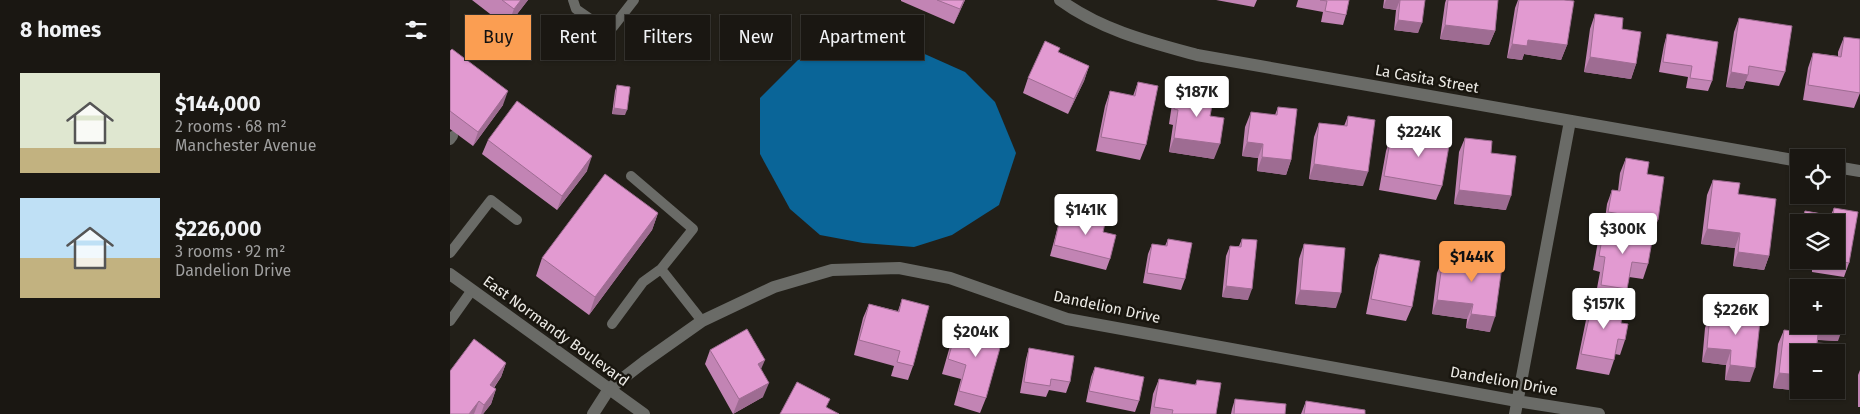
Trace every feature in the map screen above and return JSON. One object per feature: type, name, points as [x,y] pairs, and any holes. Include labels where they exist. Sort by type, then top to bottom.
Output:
[{"type":"street","name":"La Casita Street","points":[[1060,0],[1078,13],[1129,36],[1197,55],[1790,159]]},
{"type":"street","points":[[1515,414],[1570,121]]},
{"type":"street","points":[[1845,168],[1860,171]]},
{"type":"street","name":"Dandelion Drive","points":[[593,414],[609,389],[644,362],[702,322],[774,287],[832,270],[899,268],[950,278],[1067,319],[1517,401],[1599,414]]},
{"type":"street","name":"East Normandy Boulevard","points":[[450,274],[644,414]]},
{"type":"lane","points":[[573,0],[576,9],[605,29],[613,27],[634,0]]},
{"type":"lane","points":[[612,324],[643,282],[662,269],[693,229],[631,176]]},
{"type":"lane","points":[[450,253],[491,200],[517,220]]},
{"type":"lane","points":[[662,269],[702,322]]},
{"type":"lane","points":[[450,321],[472,290]]},
{"type":"water","points":[[924,54],[965,72],[995,102],[1016,153],[999,205],[952,235],[914,247],[863,243],[820,235],[790,209],[760,154],[760,98],[798,60],[924,60]]},
{"type":"building","points":[[502,0],[521,0],[514,9]]},
{"type":"building","points":[[937,0],[964,0],[960,9]]},
{"type":"building","points":[[1320,0],[1349,0],[1346,15],[1325,11],[1327,1]]},
{"type":"building","points":[[1400,0],[1425,0],[1422,23],[1398,20]]},
{"type":"building","points":[[1448,0],[1498,0],[1495,31],[1445,25]]},
{"type":"building","points":[[1519,0],[1574,1],[1567,45],[1528,40],[1527,46],[1512,44]]},
{"type":"building","points":[[1595,14],[1623,18],[1622,29],[1641,32],[1636,64],[1590,57]]},
{"type":"building","points":[[1739,18],[1792,26],[1785,72],[1749,66],[1748,75],[1731,72]]},
{"type":"building","points":[[1667,34],[1718,42],[1712,81],[1690,78],[1692,66],[1663,62]]},
{"type":"building","points":[[1844,37],[1860,39],[1860,93],[1808,85],[1813,53],[1841,57]]},
{"type":"building","points":[[1045,41],[1060,48],[1058,52],[1089,66],[1074,99],[1028,78]]},
{"type":"building","points":[[452,49],[508,91],[478,132],[450,111],[450,51]]},
{"type":"building","points":[[1138,82],[1158,86],[1146,145],[1101,137],[1110,91],[1135,96]]},
{"type":"building","points":[[617,85],[630,87],[627,110],[614,108]]},
{"type":"building","points":[[1177,89],[1214,95],[1210,116],[1224,118],[1220,144],[1174,138],[1178,110],[1174,109]]},
{"type":"building","points":[[517,101],[592,156],[562,196],[488,140]]},
{"type":"building","points":[[1278,107],[1297,109],[1291,160],[1262,157],[1263,144],[1247,142],[1251,112],[1277,115]]},
{"type":"building","points":[[1348,116],[1375,120],[1368,172],[1314,164],[1319,123],[1347,126]]},
{"type":"building","points":[[1423,129],[1451,134],[1442,186],[1384,176],[1391,136],[1420,141]]},
{"type":"building","points":[[1465,138],[1492,141],[1491,153],[1516,156],[1511,196],[1459,190]]},
{"type":"building","points":[[1626,158],[1649,162],[1647,174],[1664,177],[1658,220],[1608,212],[1612,190],[1620,191]]},
{"type":"building","points":[[605,174],[658,213],[595,297],[542,258]]},
{"type":"building","points":[[1713,180],[1740,183],[1738,194],[1776,199],[1769,256],[1738,252],[1740,233],[1707,229]]},
{"type":"building","points":[[1834,208],[1858,212],[1849,263],[1845,262],[1845,214],[1833,214]]},
{"type":"building","points":[[1805,211],[1822,214],[1804,214]]},
{"type":"building","points":[[1082,213],[1106,219],[1103,232],[1116,235],[1110,259],[1054,245],[1060,219],[1079,224]]},
{"type":"building","points":[[1604,227],[1653,235],[1648,264],[1632,262],[1627,289],[1601,285],[1605,257],[1599,256]]},
{"type":"building","points":[[1168,239],[1192,243],[1185,279],[1147,273],[1152,244],[1167,246]]},
{"type":"building","points":[[1242,239],[1257,240],[1252,289],[1226,286],[1230,246],[1241,247]]},
{"type":"building","points":[[1304,244],[1345,248],[1341,293],[1300,290]]},
{"type":"building","points":[[1462,253],[1503,259],[1495,317],[1471,314],[1473,304],[1437,300],[1443,258],[1461,261]]},
{"type":"building","points":[[1380,254],[1420,261],[1412,307],[1371,299]]},
{"type":"building","points":[[902,299],[929,306],[913,366],[897,362],[900,351],[859,340],[869,304],[899,312]]},
{"type":"building","points":[[1593,300],[1624,306],[1621,323],[1628,324],[1625,340],[1618,339],[1614,360],[1581,354]]},
{"type":"building","points":[[1735,309],[1761,312],[1755,368],[1730,365],[1731,350],[1707,348],[1710,314],[1734,316]]},
{"type":"building","points":[[958,324],[1003,337],[986,398],[959,391],[966,365],[948,359]]},
{"type":"building","points":[[747,329],[765,360],[758,364],[769,383],[739,399],[710,350]]},
{"type":"building","points":[[1784,330],[1790,331],[1790,334],[1818,334],[1817,343],[1831,344],[1790,344],[1790,374],[1779,373]]},
{"type":"building","points":[[474,339],[506,363],[490,385],[496,389],[484,405],[479,401],[469,414],[450,414],[450,371]]},
{"type":"building","points":[[1029,348],[1074,356],[1070,382],[1051,379],[1050,386],[1024,382]]},
{"type":"building","points":[[1095,367],[1144,377],[1139,401],[1089,391]]},
{"type":"building","points":[[1159,379],[1196,385],[1197,380],[1221,383],[1216,414],[1172,414],[1173,410],[1154,407]]},
{"type":"building","points":[[797,382],[830,399],[826,407],[839,414],[780,414]]},
{"type":"building","points":[[1235,399],[1286,404],[1285,414],[1234,414]]},
{"type":"building","points":[[1306,401],[1365,410],[1365,414],[1304,414]]}]
